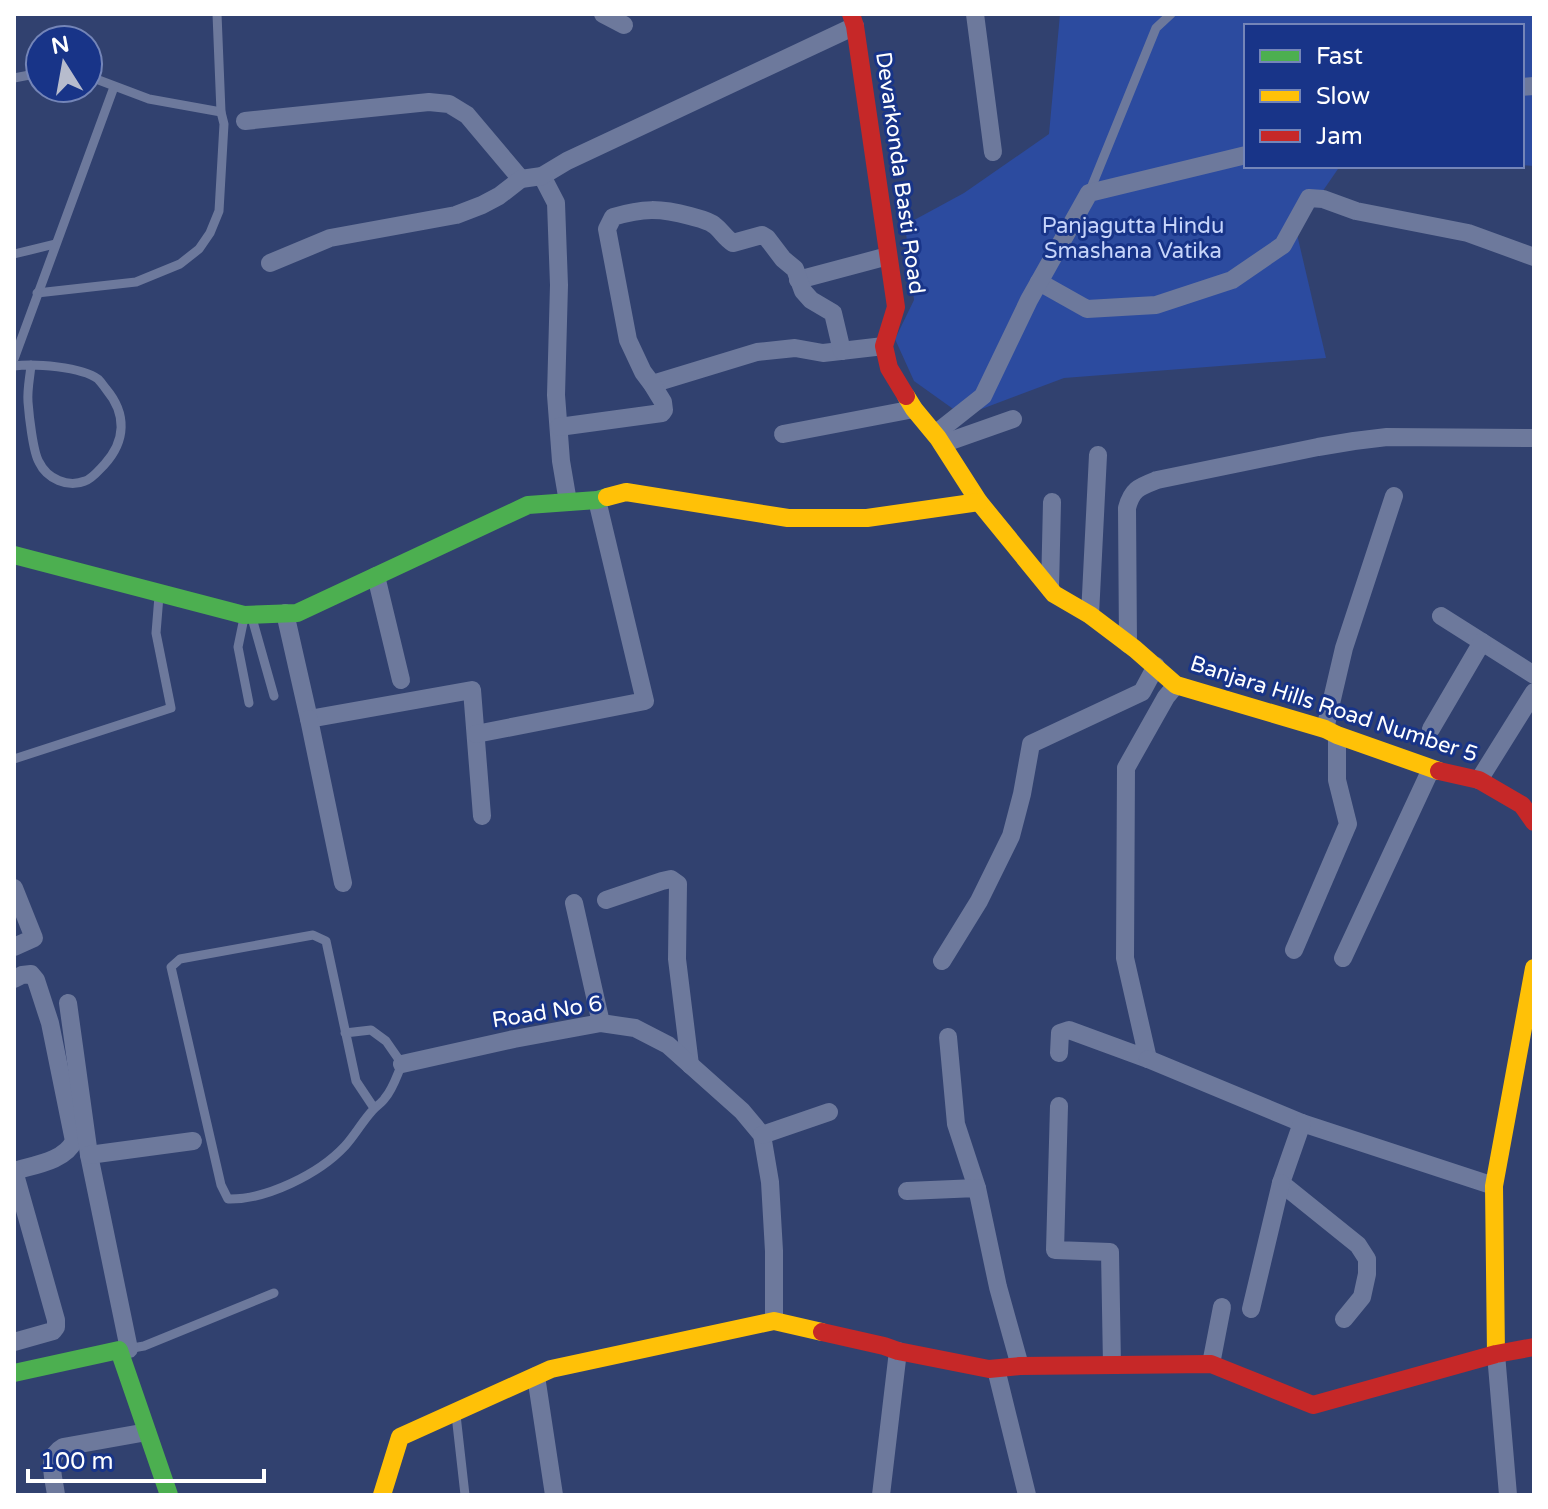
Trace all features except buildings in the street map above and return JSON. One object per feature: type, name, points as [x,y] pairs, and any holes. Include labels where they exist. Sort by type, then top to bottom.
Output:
[{"type":"street","points":[[603,14],[624,25]]},
{"type":"street","points":[[975,14],[993,152]]},
{"type":"street","points":[[270,263],[330,238],[456,215],[482,205],[521,179],[542,176],[853,20]]},
{"type":"street","name":"Devarkonda Basti Road","points":[[853,20],[896,307],[884,346]]},
{"type":"street","points":[[245,121],[429,102],[449,104],[467,115],[521,179]]},
{"type":"street","points":[[938,439],[983,396],[1039,282],[1089,193],[1244,155]]},
{"type":"street","points":[[542,176],[556,203],[559,285],[556,395],[568,502]]},
{"type":"street","points":[[1039,282],[1087,309],[1156,305],[1232,280],[1283,245],[1309,198],[1323,199],[1356,211],[1468,233],[1534,257]]},
{"type":"street","points":[[559,427],[662,413],[664,410],[663,402],[643,372],[628,340],[607,229],[613,217],[642,210],[667,210],[714,225],[733,243],[762,235],[795,269],[803,291],[811,300],[833,313],[842,351]]},
{"type":"street","points":[[798,280],[888,256]]},
{"type":"street","points":[[14,555],[248,615],[297,613],[528,505],[597,500],[626,492],[788,518],[867,518],[979,502],[889,368],[884,346],[823,353],[795,348],[757,352],[652,384]]},
{"type":"street","points":[[783,434],[914,409]]},
{"type":"street","points":[[938,439],[1013,419]]},
{"type":"street","points":[[1132,646],[1127,508],[1131,496],[1141,486],[1157,480],[1318,447],[1387,437],[1534,436],[1534,445]]},
{"type":"street","points":[[1090,615],[1098,455]]},
{"type":"street","points":[[1294,950],[1348,824],[1337,780],[1331,732],[1344,648],[1394,496]]},
{"type":"street","points":[[476,734],[645,701],[597,500]]},
{"type":"street","name":"Banjara Hills Road Number 5","points":[[979,502],[1054,594],[1090,615],[1132,646],[1176,685],[1331,732],[1431,769],[1479,780],[1522,805],[1534,822]]},
{"type":"street","points":[[1050,589],[1052,502]]},
{"type":"street","points":[[376,576],[401,680]]},
{"type":"street","points":[[285,613],[343,883]]},
{"type":"street","points":[[1441,616],[1534,675]]},
{"type":"street","points":[[1431,729],[1482,642]]},
{"type":"street","points":[[942,961],[979,901],[1011,836],[1031,744],[1142,692],[1156,666]]},
{"type":"street","points":[[1148,1059],[1125,958],[1126,768],[1176,685]]},
{"type":"street","points":[[309,719],[472,690],[482,816]]},
{"type":"street","points":[[1479,780],[1534,692]]},
{"type":"street","points":[[1343,958],[1431,769]]},
{"type":"street","points":[[606,900],[671,879],[678,884],[677,959],[690,1065]]},
{"type":"street","points":[[14,888],[34,938],[14,947]]},
{"type":"street","points":[[574,903],[601,1023]]},
{"type":"street","points":[[1508,1495],[1496,1354],[1494,1186],[1526,1053],[1534,968]]},
{"type":"street","points":[[14,979],[31,974],[36,980],[50,1023],[74,1141],[71,1149],[63,1155],[14,1171],[56,1320],[53,1331],[14,1342]]},
{"type":"street","points":[[68,1003],[89,1155],[124,1349],[147,1432],[169,1495]]},
{"type":"street","name":"Road No 6","points":[[402,1064],[601,1023],[635,1028],[668,1045],[742,1111],[762,1135]]},
{"type":"street","points":[[1059,1053],[1060,1033],[1069,1030],[1302,1123],[1494,1186]]},
{"type":"street","points":[[948,1037],[956,1124],[977,1188],[998,1287],[1020,1366]]},
{"type":"street","points":[[1059,1106],[1055,1250],[1110,1252],[1112,1365]]},
{"type":"street","points":[[774,1321],[770,1182],[762,1135],[829,1112]]},
{"type":"street","points":[[1251,1309],[1281,1183],[1302,1123]]},
{"type":"street","points":[[89,1155],[193,1141]]},
{"type":"street","points":[[1281,1183],[1358,1245],[1367,1259],[1362,1297],[1344,1319]]},
{"type":"street","points":[[907,1191],[977,1188]]},
{"type":"street","points":[[1211,1364],[1222,1307]]},
{"type":"street","points":[[382,1495],[400,1437],[551,1369],[774,1321],[989,1369],[1211,1364],[1313,1405],[1496,1354],[1534,1347]]},
{"type":"street","points":[[14,1373],[124,1349]]},
{"type":"street","points":[[881,1495],[898,1351]]},
{"type":"street","points":[[996,1369],[1027,1495]]},
{"type":"street","points":[[536,1376],[554,1495]]},
{"type":"street","points":[[56,1495],[51,1460],[55,1452],[63,1447],[147,1432]]},
{"type":"lane","points":[[37,293],[136,282],[180,264],[199,249],[210,233],[219,211],[224,124],[217,14]]},
{"type":"lane","points":[[1089,193],[1156,28],[1171,14]]},
{"type":"lane","points":[[104,83],[149,99],[221,112]]},
{"type":"lane","points":[[14,359],[114,87]]},
{"type":"lane","points":[[14,254],[55,244]]},
{"type":"lane","points":[[14,366],[31,365],[71,369],[98,379],[111,395],[121,416],[121,438],[114,454],[86,481],[62,483],[48,474],[38,462],[27,400],[31,365]]},
{"type":"lane","points":[[14,759],[171,708],[156,633],[159,593]]},
{"type":"lane","points":[[248,615],[274,696]]},
{"type":"lane","points":[[248,615],[238,647],[249,703]]},
{"type":"lane","points":[[241,659],[261,654]]},
{"type":"lane","points":[[345,1033],[371,1030],[386,1041],[402,1064],[386,1097],[344,1147],[323,1166],[262,1195],[228,1199],[221,1185],[171,967],[180,959],[313,935],[326,941],[345,1033],[356,1081],[374,1108]]},
{"type":"lane","points":[[124,1349],[144,1346],[274,1293]]},
{"type":"lane","points":[[456,1412],[465,1495]]},
{"type":"green space","name":"Panjagutta Hindu Smashana Vatika","points":[[1060,14],[1534,14],[1534,166],[1524,165],[1524,24],[1244,24],[1244,168],[1339,168],[1296,230],[1326,358],[1064,378],[963,416],[914,381],[895,339],[914,300],[905,225],[964,193],[1049,134]]},
{"type":"traffic: fast","points":[[14,555],[244,615],[297,613],[528,505],[607,497]]},
{"type":"traffic: fast","points":[[14,1373],[119,1350],[169,1495]]},
{"type":"traffic: slow","points":[[906,396],[938,438],[979,502],[1054,594],[1090,615],[1176,685],[1325,729],[1439,771]]},
{"type":"traffic: slow","points":[[607,497],[626,492],[788,518],[867,518],[979,502]]},
{"type":"traffic: slow","points":[[1496,1354],[1494,1186],[1534,968]]},
{"type":"traffic: slow","points":[[382,1495],[400,1437],[551,1369],[774,1321],[822,1332]]},
{"type":"traffic: jam","points":[[851,14],[896,307],[884,346],[889,368],[906,396]]},
{"type":"traffic: jam","points":[[1439,771],[1479,780],[1522,805],[1534,822]]},
{"type":"traffic: jam","points":[[822,1332],[989,1369],[1211,1364],[1313,1405],[1496,1354],[1534,1347]]}]
